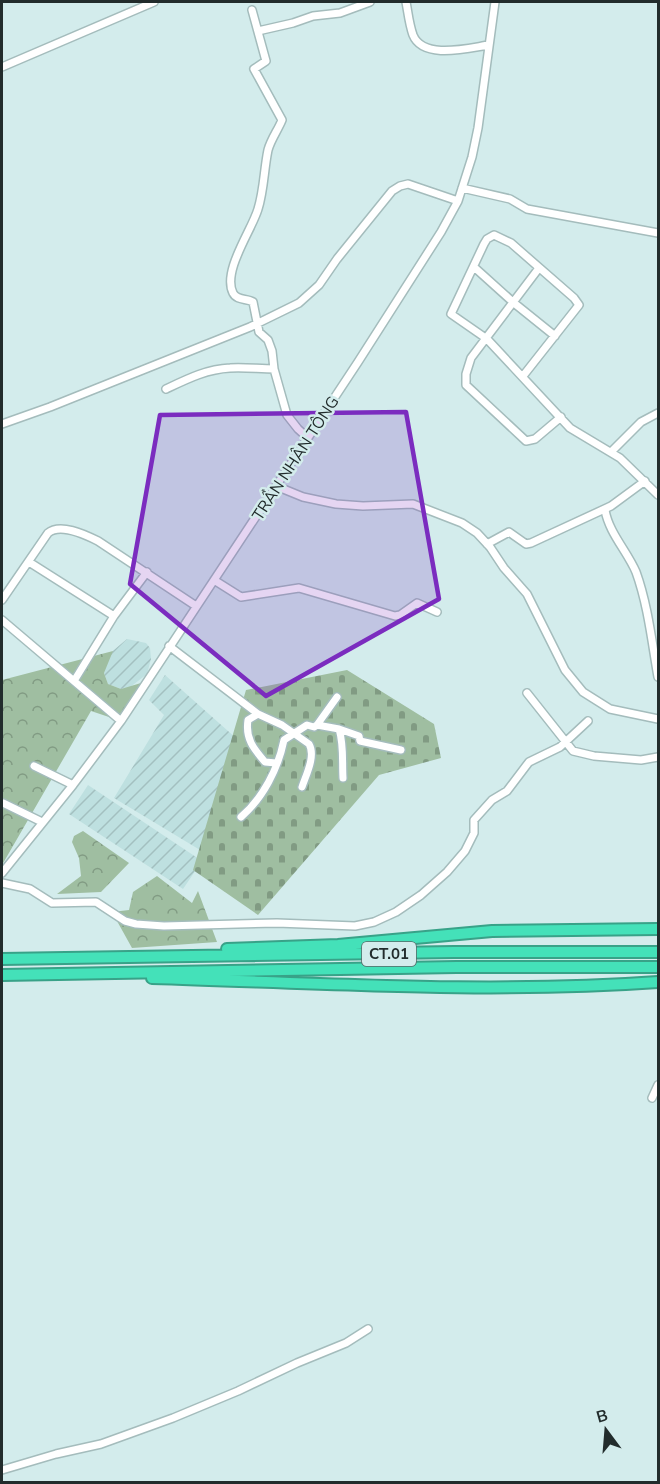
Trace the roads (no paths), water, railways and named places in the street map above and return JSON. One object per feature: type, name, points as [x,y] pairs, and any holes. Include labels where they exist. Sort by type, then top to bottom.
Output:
[{"type":"highway","points":[[119,955],[338,945],[492,931],[658,929]]},
{"type":"highway","name":"CT.01","points":[[2,959],[96,955],[658,952]]},
{"type":"highway","name":"CT.01","points":[[4,975],[126,975],[467,967],[658,967]]},
{"type":"highway","points":[[126,975],[417,987],[606,986],[658,982]]},
{"type":"street","points":[[2,67],[154,2]]},
{"type":"street","points":[[258,31],[293,24],[313,16],[340,13],[370,2]]},
{"type":"street","points":[[406,2],[413,35],[423,46],[441,50],[489,45]]},
{"type":"street","name":"TRẦN NHÂN TÔNG","points":[[2,872],[73,785],[121,721],[423,262],[458,201],[472,157],[478,128],[495,2]]},
{"type":"street","points":[[252,10],[266,61],[255,68],[255,72],[282,120],[269,146],[258,209],[238,253],[232,287],[233,294],[237,297],[252,300],[260,334],[269,342],[287,415],[308,438]]},
{"type":"street","points":[[2,424],[50,407],[257,323],[299,303],[319,285],[392,191],[400,186],[408,184],[458,201]]},
{"type":"street","points":[[462,188],[510,199],[527,209],[658,233]]},
{"type":"street","points":[[522,376],[579,305],[511,243],[494,235],[488,239],[451,312],[453,316],[487,339],[570,428],[611,452],[658,495]]},
{"type":"street","points":[[474,267],[555,336]]},
{"type":"street","points":[[539,268],[468,365],[466,385],[526,441],[535,439],[561,417]]},
{"type":"street","points":[[166,389],[199,374],[215,370],[274,369]]},
{"type":"street","points":[[611,452],[641,422],[658,413]]},
{"type":"street","points":[[487,544],[509,532],[526,544],[531,543],[605,510],[645,481]]},
{"type":"street","points":[[276,486],[303,497],[336,504],[363,506],[413,504],[462,523],[477,533],[527,594],[566,670],[583,692],[610,709],[658,719]]},
{"type":"street","points":[[605,510],[607,520],[627,553],[639,583],[658,677]]},
{"type":"street","points":[[2,600],[48,533],[58,529],[98,540],[196,606]]},
{"type":"street","points":[[28,562],[114,616]]},
{"type":"street","points":[[74,681],[114,616],[147,572]]},
{"type":"street","points":[[214,580],[241,597],[299,588],[394,616],[400,615],[417,603],[437,612]]},
{"type":"street","points":[[2,620],[121,721]]},
{"type":"street","points":[[169,646],[258,714],[282,724],[309,744],[312,748],[312,756],[302,788]]},
{"type":"street","points":[[527,693],[573,751],[594,756],[641,760],[658,757]]},
{"type":"street","points":[[241,817],[253,806],[266,787],[284,740],[307,725],[314,727],[338,697]]},
{"type":"street","points":[[258,714],[248,720],[246,732],[252,747],[266,762],[276,763]]},
{"type":"street","points":[[2,883],[30,889],[51,903],[96,902],[125,921],[136,924],[164,926],[278,923],[355,926],[374,922],[396,912],[421,895],[447,872],[465,850],[474,833],[474,820],[492,800],[507,791],[529,762],[565,743],[588,721]]},
{"type":"street","points":[[317,724],[359,736],[360,741],[401,750]]},
{"type":"street","points":[[339,729],[344,745],[343,778]]},
{"type":"street","points":[[34,766],[73,785]]},
{"type":"street","points":[[3,803],[42,822]]},
{"type":"street","points":[[652,1098],[658,1085]]},
{"type":"street","points":[[2,1470],[101,1444],[173,1418],[346,1343],[368,1329]]}]
